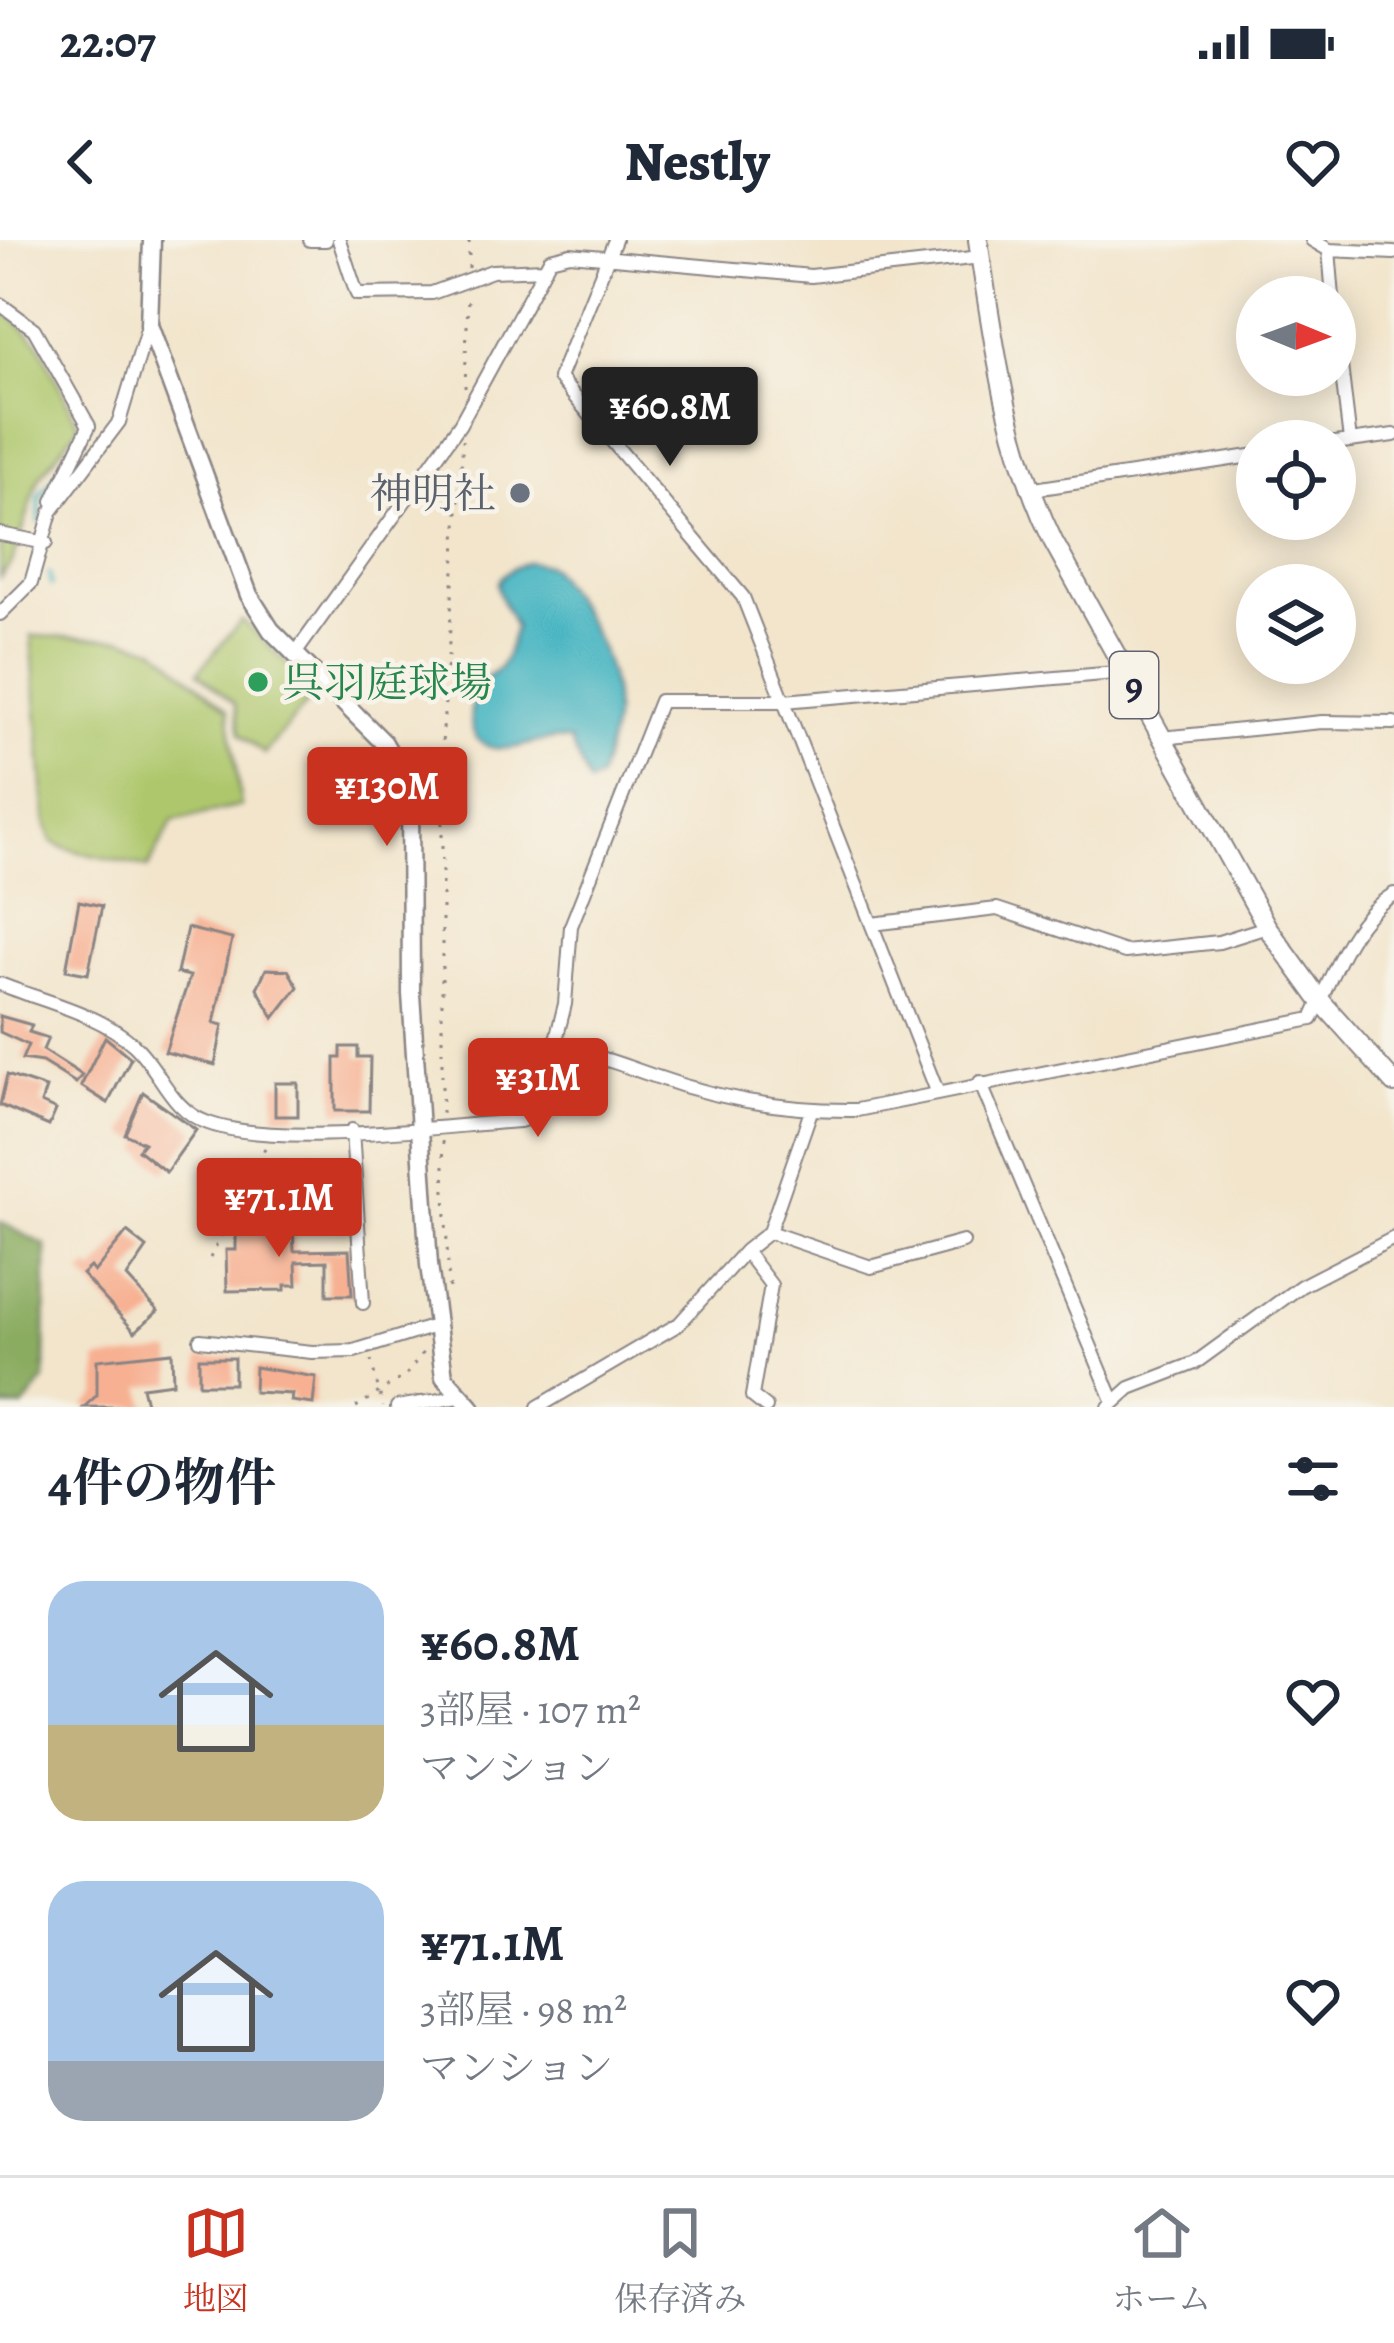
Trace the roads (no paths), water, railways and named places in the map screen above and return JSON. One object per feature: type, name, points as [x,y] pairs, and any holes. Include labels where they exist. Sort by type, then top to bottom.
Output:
[{"type":"main road","name":"9","points":[[979,249],[993,352],[1028,490],[1267,927],[1319,999],[1394,1083]]},
{"type":"street","points":[[51,512],[119,422],[149,325],[152,240]]},
{"type":"street","points":[[310,240],[326,240]]},
{"type":"street","points":[[339,240],[356,293],[432,293],[469,278],[545,269]]},
{"type":"street","points":[[616,240],[559,378],[743,597],[938,1091]]},
{"type":"street","points":[[1312,240],[1329,250],[1394,254]]},
{"type":"street","points":[[296,654],[464,417],[550,259],[570,254],[811,276],[979,249]]},
{"type":"street","points":[[1329,250],[1332,276]]},
{"type":"street","points":[[0,304],[34,329],[89,427],[51,512],[32,583],[0,614]]},
{"type":"street","points":[[149,325],[249,595],[296,654],[384,743],[410,788],[411,994],[435,1328],[444,1377],[465,1402]]},
{"type":"street","points":[[1356,440],[1394,435]]},
{"type":"street","points":[[1028,490],[1236,458]]},
{"type":"street","points":[[0,534],[46,543]]},
{"type":"street","points":[[0,984],[96,1022],[134,1044],[178,1106],[208,1124],[272,1134],[520,1121],[537,1115],[555,1052],[571,926],[660,701],[784,701],[1127,672]]},
{"type":"street","points":[[1161,738],[1322,722],[1394,723]]},
{"type":"street","points":[[555,1052],[598,1053],[723,1096],[811,1111],[856,1110],[1312,1019],[1373,907],[1394,894]]},
{"type":"street","points":[[872,924],[997,909],[1125,952],[1219,942],[1267,927]]},
{"type":"street","points":[[980,1082],[1111,1404],[1196,1363],[1301,1286],[1394,1238]]},
{"type":"street","points":[[538,1407],[679,1324],[745,1250],[769,1232],[811,1111]]},
{"type":"street","points":[[352,1130],[363,1303]]},
{"type":"street","points":[[769,1232],[872,1267],[963,1242]]},
{"type":"street","points":[[745,1250],[771,1285],[752,1396],[766,1407]]},
{"type":"street","points":[[200,1340],[312,1352],[366,1347],[435,1328]]},
{"type":"street","points":[[397,1407],[465,1402]]},
{"type":"water","points":[[528,562],[548,565],[560,581],[594,634],[609,673],[612,730],[599,779],[589,784],[570,741],[494,748],[484,745],[473,730],[476,692],[504,660],[515,627],[500,596],[499,581]]},
{"type":"waterway","points":[[39,522],[40,495],[63,467]]},
{"type":"waterway","points":[[49,574],[51,585]]},
{"type":"place","name":"神明社","points":[[520,493]]},
{"type":"place","name":"呉羽庭球場","points":[[258,682]]}]
